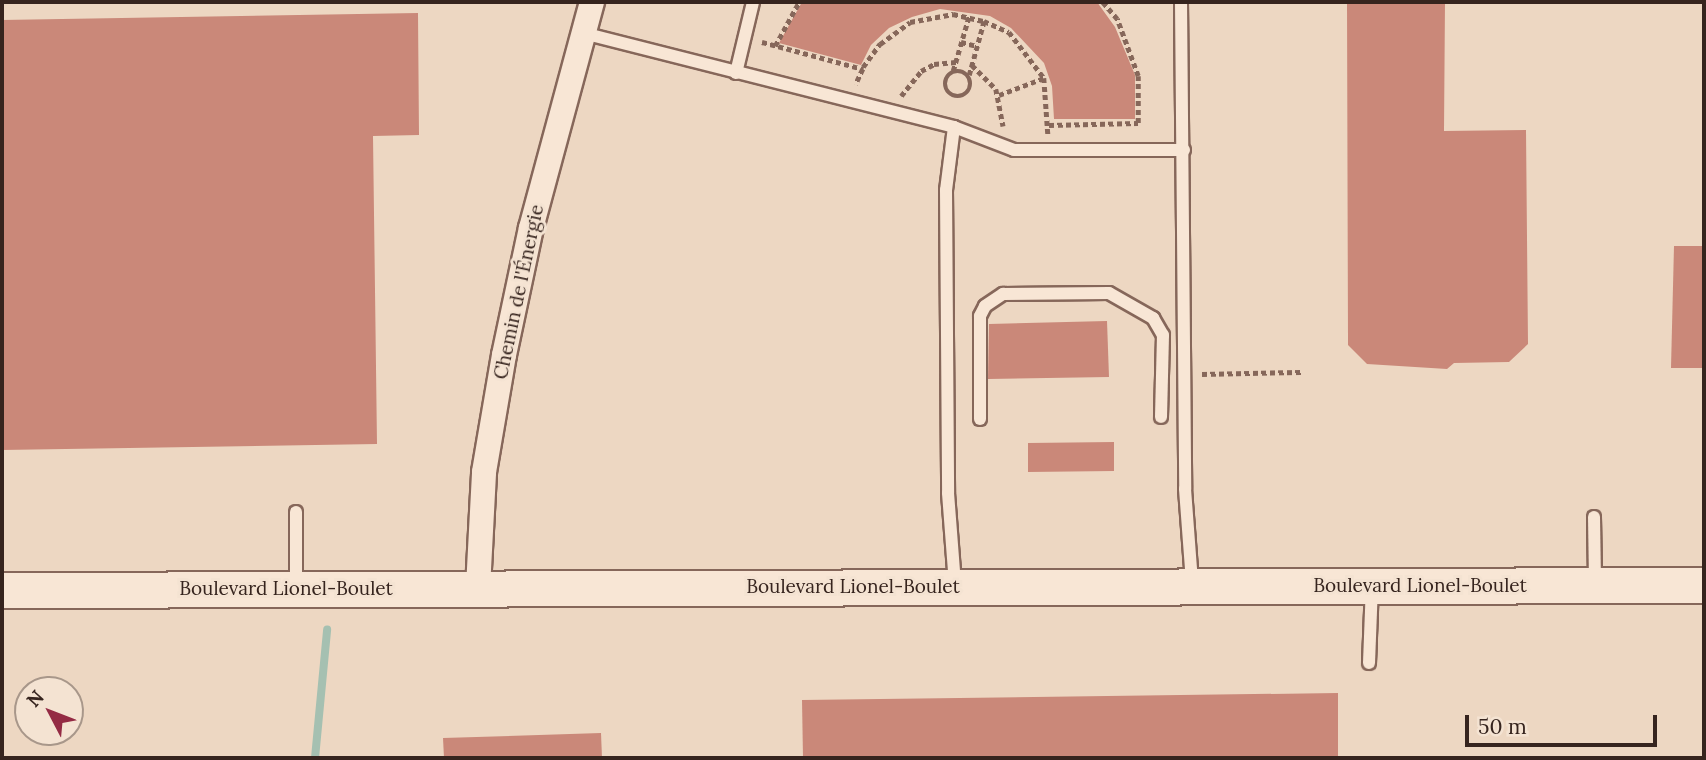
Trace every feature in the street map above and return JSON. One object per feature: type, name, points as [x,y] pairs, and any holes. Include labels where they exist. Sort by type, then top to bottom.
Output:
[{"type":"main road","name":"Boulevard Lionel-Boulet","points":[[2,590],[1704,585]]},
{"type":"street","name":"Chemin de l'Énergie","points":[[478,588],[484,472],[504,355],[531,228],[592,2]]},
{"type":"lane","points":[[736,73],[753,2]]},
{"type":"lane","points":[[1181,2],[1184,374],[1192,587]]},
{"type":"lane","points":[[583,33],[954,127],[1014,150],[1184,150]]},
{"type":"lane","points":[[954,127],[946,190],[948,493],[955,586]]},
{"type":"lane","points":[[980,419],[980,316],[985,306],[1003,293],[1110,293],[1153,318],[1163,335],[1161,417]]},
{"type":"lane","points":[[296,512],[296,589]]},
{"type":"lane","points":[[1594,517],[1595,586]]},
{"type":"lane","points":[[1369,663],[1372,586]]},
{"type":"path","points":[[775,46],[799,2]]},
{"type":"path","points":[[1049,125],[1138,123],[1138,76],[1117,19],[1102,2]]},
{"type":"path","points":[[863,67],[880,44],[910,22],[943,15],[969,16],[984,21],[1009,32],[1028,52],[1044,78],[1048,138]]},
{"type":"path","points":[[946,102],[948,93],[945,83],[953,71],[969,16]]},
{"type":"path","points":[[961,105],[972,84],[969,75],[984,21]]},
{"type":"path","points":[[961,42],[977,46]]},
{"type":"path","points":[[899,100],[921,71],[956,62]]},
{"type":"path","points":[[972,65],[988,77],[999,95],[1002,127]]},
{"type":"path","points":[[953,71],[969,75]]},
{"type":"path","points":[[999,95],[1044,78]]},
{"type":"path","points":[[948,93],[965,95]]},
{"type":"path","points":[[1184,374],[1300,372]]},
{"type":"building","points":[[802,2],[1097,2],[1115,27],[1135,75],[1135,119],[1054,119],[1052,86],[1044,63],[1011,28],[990,16],[940,9],[912,17],[889,28],[871,45],[861,65],[779,43]]},
{"type":"building","points":[[1347,2],[1445,2],[1444,131],[1526,130],[1528,344],[1509,362],[1454,363],[1447,369],[1367,364],[1348,345]]},
{"type":"building","points":[[418,13],[419,135],[373,136],[377,444],[2,450],[2,20]]},
{"type":"building","points":[[1674,246],[1704,246],[1704,368],[1671,368]]},
{"type":"building","points":[[1107,321],[1109,377],[988,379],[989,324]]},
{"type":"building","points":[[1114,442],[1114,471],[1028,472],[1028,443]]},
{"type":"building","points":[[1338,693],[1338,758],[803,758],[802,700]]},
{"type":"building","points":[[601,733],[602,758],[444,758],[443,738]]},
{"type":"waterway","points":[[315,758],[327,630]]}]
